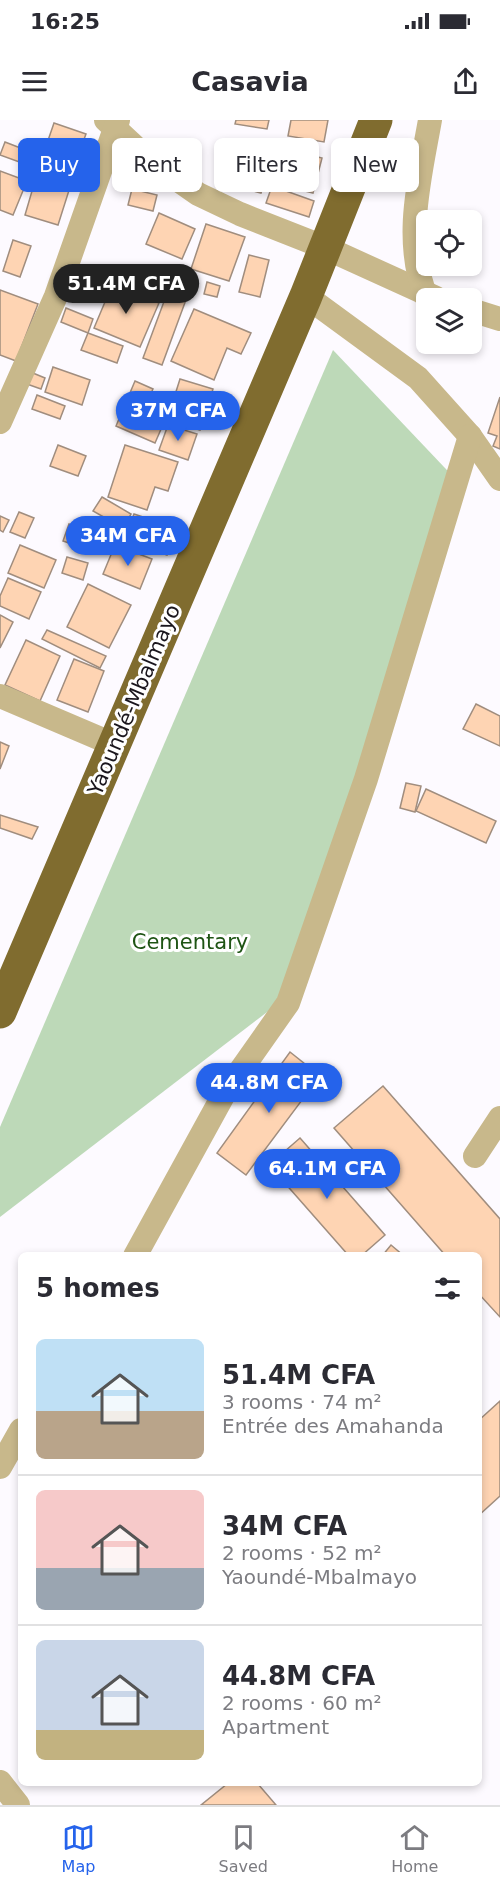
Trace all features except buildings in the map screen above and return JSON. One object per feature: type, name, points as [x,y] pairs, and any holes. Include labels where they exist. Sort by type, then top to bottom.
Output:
[{"type":"highway","name":"Yaoundé-Mbalmayo","points":[[0,1012],[306,296],[376,120]]},
{"type":"street","points":[[426,288],[418,275],[414,210],[430,120]]},
{"type":"street","points":[[0,422],[56,296],[113,123],[148,159],[198,194],[240,214],[326,248],[416,290]]},
{"type":"street","points":[[306,296],[418,378],[470,436],[500,479]]},
{"type":"street","points":[[482,313],[500,319]]},
{"type":"street","points":[[139,1252],[224,1094],[288,1003],[366,779],[470,436]]},
{"type":"street","points":[[0,696],[115,745]]},
{"type":"street","points":[[475,1156],[500,1118]]},
{"type":"street","points":[[0,1467],[18,1436]]},
{"type":"street","points":[[0,1782],[18,1805]]},
{"type":"green space","name":"Cementary","points":[[333,350],[463,487],[275,1006],[0,1217],[0,1127]]}]
